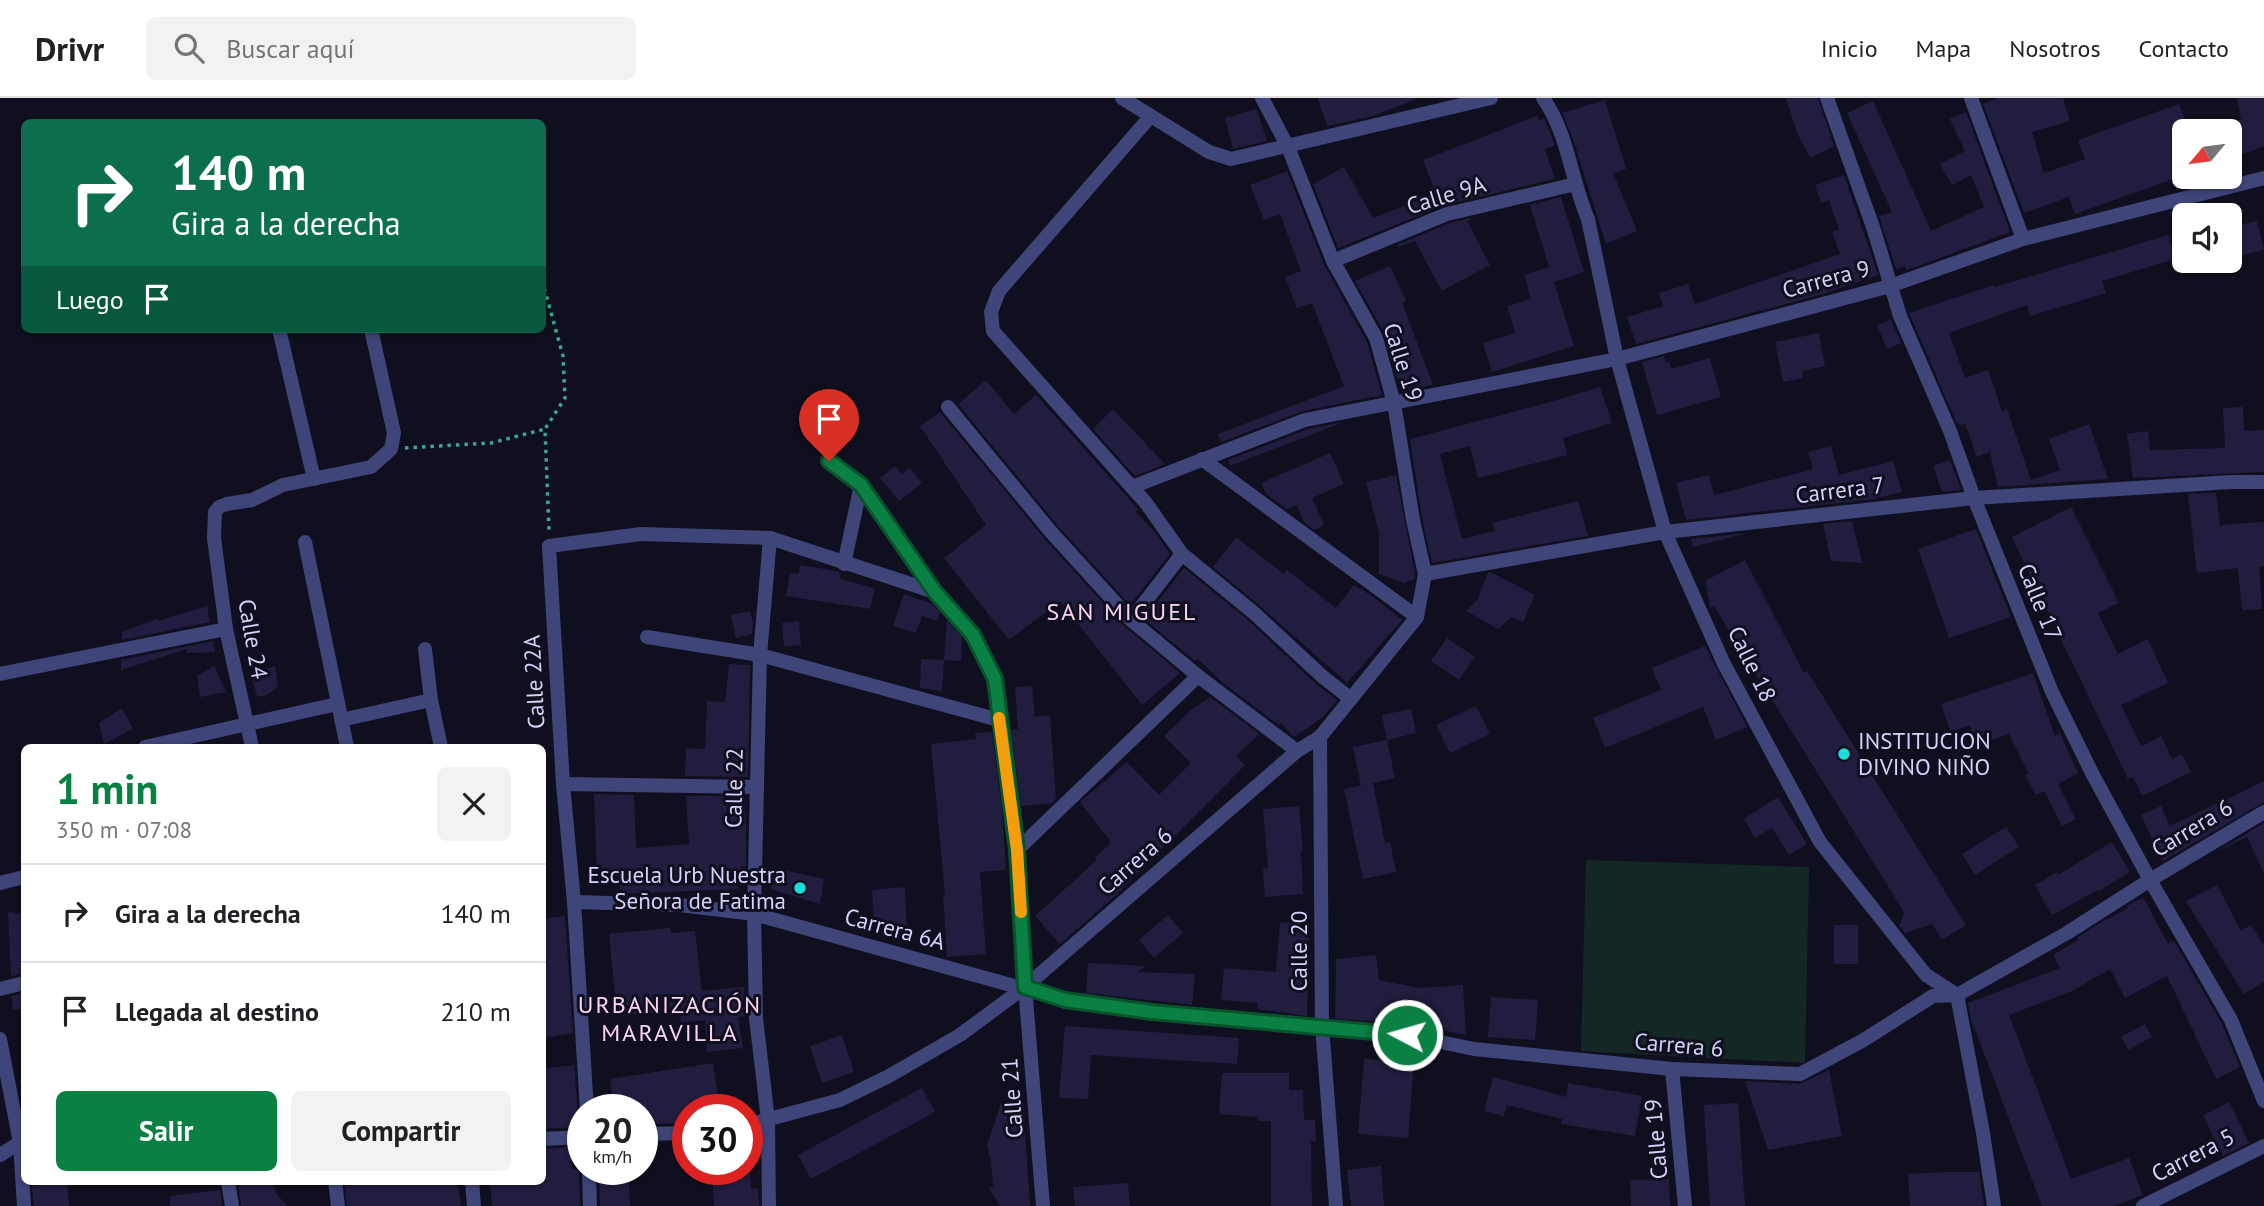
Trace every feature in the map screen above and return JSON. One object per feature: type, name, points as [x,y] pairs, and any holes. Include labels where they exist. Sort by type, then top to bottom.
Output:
[{"type":"street","points":[[1122,98],[1209,152],[1231,159],[1491,98]]},
{"type":"street","name":"Calle 19","points":[[1262,98],[1288,147],[1332,261],[1376,338],[1394,403],[1413,520],[1425,574],[1417,617]]},
{"type":"street","name":"Calle 18","points":[[1543,98],[1555,115],[1588,219],[1617,359],[1665,532],[1724,664],[1820,842],[1926,975],[1957,995]]},
{"type":"street","name":"Calle 17","points":[[1827,98],[1873,227],[1900,316],[1950,431],[2052,692],[2150,880],[2231,1020],[2264,1101]]},
{"type":"street","points":[[1971,98],[2024,239]]},
{"type":"street","points":[[1150,117],[999,290],[991,312],[993,331],[1132,487],[1182,554],[1254,613],[1351,699]]},
{"type":"street","name":"Carrera 9","points":[[1132,487],[1305,420],[1617,359],[1890,286],[2024,239],[2264,178]]},
{"type":"street","name":"Calle 9A","points":[[1332,261],[1447,214],[1576,184]]},
{"type":"street","points":[[280,333],[314,479],[371,467],[391,449],[394,432],[373,333]]},
{"type":"street","points":[[948,407],[1051,532],[1131,620],[1158,645],[1297,751]]},
{"type":"street","points":[[1202,459],[1417,617]]},
{"type":"street","name":"Calle 21","points":[[829,461],[861,485],[935,592],[973,635],[995,679],[1017,850],[1043,1206]]},
{"type":"street","name":"Calle 24","points":[[251,744],[226,629],[214,538],[215,512],[219,507],[252,500],[283,485],[314,479]]},
{"type":"street","name":"Carrera 7","points":[[1425,574],[1665,532],[1974,498],[2264,482]]},
{"type":"street","points":[[844,564],[861,485]]},
{"type":"street","points":[[549,546],[640,534],[770,538],[935,592]]},
{"type":"street","name":"Calle 22","points":[[769,1206],[768,1120],[756,1018],[754,914],[760,655],[770,538]]},
{"type":"street","points":[[305,542],[346,744]]},
{"type":"street","name":"Calle 22A","points":[[549,546],[586,1094]]},
{"type":"street","points":[[1131,620],[1182,554]]},
{"type":"street","name":"Carrera 6","points":[[763,1121],[840,1100],[889,1076],[960,1035],[1025,987],[1297,751],[1320,737],[1417,617]]},
{"type":"street","points":[[0,674],[226,629]]},
{"type":"street","points":[[648,637],[760,655],[999,720]]},
{"type":"street","points":[[425,649],[431,700],[440,744]]},
{"type":"street","points":[[1017,850],[1198,676]]},
{"type":"street","points":[[341,720],[431,700]]},
{"type":"street","points":[[158,744],[337,704]]},
{"type":"street","name":"Calle 20","points":[[1320,737],[1322,1026],[1336,1206]]},
{"type":"street","points":[[563,784],[757,787]]},
{"type":"street","name":"Carrera 6","points":[[1025,987],[1065,1000],[1152,1012],[1407,1035],[1474,1049],[1672,1069],[1800,1074],[1862,1041],[1933,996],[1957,995],[2067,933],[2264,812]]},
{"type":"street","points":[[0,883],[21,878]]},
{"type":"street","name":"Carrera 6A","points":[[574,902],[680,905],[754,914],[1025,987]]},
{"type":"street","points":[[0,989],[21,984]]},
{"type":"street","points":[[1957,995],[1994,1206]]},
{"type":"street","points":[[0,1040],[21,1136]]},
{"type":"street","name":"Calle 19","points":[[1672,1069],[1685,1206]]},
{"type":"street","points":[[546,1139],[567,1138]]},
{"type":"street","points":[[0,1155],[21,1142]]},
{"type":"street","name":"Carrera 5","points":[[2143,1206],[2264,1146]]},
{"type":"street","points":[[24,1206],[29,1185]]},
{"type":"street","points":[[229,1185],[232,1206]]},
{"type":"street","points":[[335,1185],[338,1206]]},
{"type":"street","points":[[472,1185],[474,1206]]},
{"type":"street","points":[[589,1185],[590,1206]]},
{"type":"path","points":[[546,294],[563,356],[565,398],[545,429],[549,546]]},
{"type":"path","points":[[391,449],[491,443],[545,429]]},
{"type":"green space","points":[[1586,860],[1809,867],[1805,1063],[1581,1051]]},
{"type":"building","points":[[1317,98],[1416,99],[1373,116],[1328,126]]},
{"type":"building","points":[[1786,98],[1818,98],[1834,146],[1810,158],[1797,133]]},
{"type":"building","points":[[1997,98],[2063,98],[2070,121],[2032,132],[2044,173],[2085,159],[2078,140],[2179,104],[2185,119],[2172,119],[2172,179],[2075,214],[2069,197],[2024,213],[1983,104]]},
{"type":"building","points":[[2237,98],[2264,98],[2264,146],[2242,154],[2241,119]]},
{"type":"building","points":[[1605,100],[1626,169],[1613,173],[1637,231],[1606,244],[1573,139],[1562,113]]},
{"type":"building","points":[[1873,101],[1931,231],[1984,207],[1971,175],[1952,185],[1940,164],[1965,151],[1950,119],[1966,112],[2010,232],[1907,270],[1905,266],[1896,269],[1879,216],[1892,212],[1847,113]]},
{"type":"building","points":[[1257,109],[1267,141],[1233,149],[1225,118]]},
{"type":"building","points":[[1537,116],[1539,120],[1544,118],[1555,145],[1545,149],[1555,179],[1445,205],[1338,248],[1313,184],[1344,167],[1373,218],[1436,194],[1423,160]]},
{"type":"building","points":[[1287,171],[1324,265],[1367,342],[1382,395],[1303,411],[1221,442],[1218,434],[1344,386],[1312,303],[1297,308],[1285,277],[1301,271],[1280,214],[1264,220],[1250,185]]},
{"type":"building","points":[[1844,175],[1878,275],[1823,294],[1636,344],[1627,317],[1663,306],[1659,293],[1688,284],[1695,304],[1840,254],[1832,232],[1839,230],[1829,200],[1821,203],[1815,185]]},
{"type":"building","points":[[1561,197],[1584,272],[1554,282],[1574,346],[1492,372],[1483,343],[1515,333],[1507,306],[1531,299],[1524,275],[1549,267],[1530,205]]},
{"type":"building","points":[[1477,217],[1467,221],[1490,265],[1442,291],[1415,241],[1398,247],[1397,245],[1450,223]]},
{"type":"building","points":[[2257,221],[2264,250],[2242,255],[2242,224]]},
{"type":"building","points":[[2168,235],[2172,260],[2102,281],[2106,293],[2030,316],[2027,305],[1949,333],[1965,378],[1988,370],[2002,411],[2007,409],[2031,480],[2060,470],[2049,439],[2089,424],[2108,479],[1998,487],[1990,452],[1977,457],[1965,424],[1960,425],[1956,421],[1909,313],[1994,285],[1995,287]]},
{"type":"building","points":[[1390,266],[1406,301],[1402,303],[1433,385],[1401,391],[1385,334],[1355,281]]},
{"type":"building","points":[[1891,320],[1901,343],[1887,349],[1877,325]]},
{"type":"building","points":[[1819,333],[1825,366],[1802,371],[1803,378],[1783,382],[1775,342]]},
{"type":"building","points":[[1664,356],[1671,369],[1710,358],[1721,397],[1657,415],[1642,362]]},
{"type":"building","points":[[986,380],[1014,414],[1036,395],[1138,509],[1136,512],[1170,554],[1130,605],[1058,526],[958,404]]},
{"type":"building","points":[[1600,387],[1612,423],[1563,438],[1567,455],[1478,478],[1470,446],[1440,454],[1462,539],[1495,531],[1492,523],[1578,501],[1588,536],[1432,563],[1410,439]]},
{"type":"building","points":[[2243,407],[2244,431],[2264,430],[2264,472],[2133,478],[2127,434],[2148,431],[2150,450],[2225,448],[2223,408]]},
{"type":"building","points":[[1113,409],[1165,464],[1135,476],[1093,429]]},
{"type":"building","points":[[940,412],[1044,538],[1124,626],[1180,673],[1142,705],[1060,601],[1009,640],[944,558],[986,525],[920,426]]},
{"type":"building","points":[[1344,422],[1230,466],[1228,460],[1308,429]]},
{"type":"building","points":[[1831,446],[1839,475],[1893,461],[1902,492],[1874,499],[1686,520],[1676,483],[1709,475],[1714,495],[1813,469],[1808,452]]},
{"type":"building","points":[[1330,453],[1344,484],[1312,498],[1324,525],[1314,530],[1304,522],[1297,505],[1287,509],[1266,494],[1261,483]]},
{"type":"building","points":[[1950,460],[1961,490],[1942,492],[1933,466]]},
{"type":"building","points":[[895,466],[902,474],[910,468],[922,483],[899,501],[880,478]]},
{"type":"building","points":[[1396,475],[1415,574],[1414,579],[1404,583],[1379,574],[1379,533],[1366,482]]},
{"type":"building","points":[[2216,493],[2220,525],[2264,522],[2264,566],[2259,566],[2262,609],[2242,610],[2238,568],[2197,573],[2188,494]]},
{"type":"building","points":[[2071,507],[2119,603],[2098,613],[2118,654],[2148,639],[2168,683],[2121,705],[2141,746],[2161,736],[2172,759],[2182,754],[2191,772],[2142,796],[2133,777],[2128,779],[2012,537]]},
{"type":"building","points":[[1852,521],[1862,563],[1831,561],[1823,524]]},
{"type":"building","points":[[1976,529],[2011,617],[1949,638],[1918,549]]},
{"type":"building","points":[[1748,533],[1693,547],[1691,539]]},
{"type":"building","points":[[1236,537],[1284,574],[1287,570],[1336,608],[1354,585],[1402,620],[1347,683],[1213,567]]},
{"type":"building","points":[[1745,560],[1804,673],[1807,671],[1966,925],[1942,940],[1932,924],[1905,933],[1899,926],[1904,912],[1769,695],[1775,692],[1757,677],[1714,606],[1710,608],[1705,581]]},
{"type":"building","points":[[800,565],[837,571],[841,573],[840,579],[875,588],[870,609],[786,596],[790,573],[799,574]]},
{"type":"building","points":[[1184,568],[1248,620],[1316,684],[1337,700],[1323,717],[1294,737],[1281,723],[1279,725],[1223,683],[1198,659],[1195,661],[1144,619]]},
{"type":"building","points":[[1490,572],[1535,595],[1523,622],[1511,617],[1498,629],[1466,611],[1477,600]]},
{"type":"building","points":[[904,594],[932,604],[940,612],[937,621],[922,616],[916,633],[893,626]]},
{"type":"building","points":[[207,606],[210,622],[122,640],[122,632],[157,619],[158,621]]},
{"type":"building","points":[[750,611],[752,634],[736,638],[731,615]]},
{"type":"building","points":[[947,620],[962,637],[961,661],[944,660]]},
{"type":"building","points":[[799,621],[801,645],[784,647],[782,623]]},
{"type":"building","points":[[1447,638],[1475,657],[1459,680],[1431,661]]},
{"type":"building","points":[[213,641],[215,652],[187,653],[187,649],[121,670],[121,660]]},
{"type":"building","points":[[1705,646],[1747,727],[1716,740],[1703,707],[1605,748],[1593,718],[1661,690],[1652,668]]},
{"type":"building","points":[[921,659],[944,660],[942,691],[920,688]]},
{"type":"building","points":[[729,664],[750,665],[748,777],[685,776],[686,748],[705,749],[707,701],[725,702]]},
{"type":"building","points":[[214,666],[226,692],[200,697],[197,676]]},
{"type":"building","points":[[275,666],[278,687],[265,696],[257,696],[251,674]]},
{"type":"building","points":[[2033,673],[2055,736],[2060,733],[2078,773],[2058,784],[2076,819],[2062,826],[2044,791],[2036,795],[2009,734],[1977,745],[1970,725],[1951,732],[1941,704]]},
{"type":"building","points":[[1032,686],[1035,717],[1050,715],[1056,799],[1052,803],[1021,806],[1011,730],[1018,729],[1015,687]]},
{"type":"building","points":[[1210,697],[1259,734],[1236,756],[1245,765],[1115,896],[1060,944],[1035,916],[1097,860],[1095,858],[1111,842],[1080,802],[1127,762],[1159,795],[1191,763],[1164,736],[1191,710]]},
{"type":"building","points":[[1476,706],[1490,734],[1450,753],[1436,725]]},
{"type":"building","points":[[122,708],[133,729],[104,744],[99,723]]},
{"type":"building","points":[[1411,709],[1416,733],[1387,740],[1382,715]]},
{"type":"building","points":[[992,732],[1002,808],[1006,870],[980,872],[986,954],[947,957],[945,895],[931,744],[976,739],[975,733]]},
{"type":"building","points":[[1387,740],[1395,778],[1361,786],[1353,747]]},
{"type":"building","points":[[2264,781],[2264,802],[2163,861],[2141,815],[2161,806],[2170,826]]},
{"type":"building","points":[[1373,783],[1385,843],[1390,842],[1396,872],[1363,879],[1344,789]]},
{"type":"building","points":[[594,794],[634,795],[636,848],[689,844],[686,796],[744,796],[746,866],[741,866],[738,889],[620,894],[619,875],[597,876]]},
{"type":"building","points":[[1778,797],[1807,844],[1789,855],[1772,828],[1755,838],[1744,819]]},
{"type":"building","points":[[1299,806],[1303,894],[1265,897],[1263,869],[1268,868],[1263,809]]},
{"type":"building","points":[[2264,823],[2264,873],[2247,837],[2216,852]]},
{"type":"building","points":[[2006,827],[2019,847],[1975,875],[1962,854]]},
{"type":"building","points":[[2112,842],[2130,872],[2052,915],[2035,885],[2057,872],[2058,875]]},
{"type":"building","points":[[774,868],[824,879],[820,904],[770,889]]},
{"type":"building","points":[[2217,885],[2241,931],[2251,925],[2264,946],[2264,982],[2244,994],[2186,901]]},
{"type":"building","points":[[905,887],[907,931],[875,934],[872,890]]},
{"type":"building","points":[[2143,897],[2168,944],[2174,941],[2222,1024],[2240,1067],[2216,1079],[2167,976],[2125,998],[2110,969],[2072,991],[2009,1015],[2071,1179],[2129,1158],[2143,1195],[2114,1206],[2042,1206],[1971,1019],[1968,1003],[2060,968],[2053,955]]},
{"type":"building","points":[[8,912],[21,914],[21,974],[11,976]]},
{"type":"building","points":[[1168,915],[1183,933],[1154,958],[1139,940]]},
{"type":"building","points":[[565,916],[573,1033],[546,1037],[546,918]]},
{"type":"building","points":[[1280,922],[1309,925],[1307,1016],[1257,1009],[1258,1003],[1221,1000],[1224,968],[1276,972]]},
{"type":"building","points":[[1834,925],[1858,925],[1858,964],[1834,964]]},
{"type":"building","points":[[670,928],[671,933],[695,931],[702,991],[744,987],[746,1016],[738,1017],[743,1048],[707,1052],[705,1020],[681,1023],[680,1010],[617,1016],[609,934]]},
{"type":"building","points":[[1376,955],[1379,980],[1420,988],[1463,985],[1466,1035],[1409,1023],[1335,1019],[1336,959]]},
{"type":"building","points":[[1088,963],[1145,966],[1138,972],[1195,974],[1192,1005],[1086,993]]},
{"type":"building","points":[[21,994],[21,1009],[13,1009],[12,996]]},
{"type":"building","points":[[1491,997],[1538,1000],[1535,1040],[1488,1037]]},
{"type":"building","points":[[2145,1024],[2152,1037],[2128,1050],[2121,1037]]},
{"type":"building","points":[[1065,1026],[1239,1038],[1237,1064],[1091,1055],[1088,1099],[1059,1098]]},
{"type":"building","points":[[842,1035],[854,1072],[822,1083],[810,1046]]},
{"type":"building","points":[[1364,1059],[1414,1062],[1408,1138],[1358,1134]]},
{"type":"building","points":[[713,1063],[718,1094],[672,1094],[672,1123],[658,1124],[658,1094],[612,1094],[610,1079]]},
{"type":"building","points":[[574,1065],[576,1094],[567,1094],[567,1128],[546,1129],[546,1068]]},
{"type":"building","points":[[1829,1070],[1842,1136],[1768,1150],[1745,1081],[1800,1084]]},
{"type":"building","points":[[1222,1073],[1289,1073],[1289,1090],[1303,1090],[1304,1120],[1315,1120],[1316,1141],[1311,1141],[1312,1206],[1271,1206],[1271,1121],[1258,1121],[1258,1117],[1219,1114]]},
{"type":"building","points":[[1493,1077],[1566,1097],[1568,1083],[1642,1096],[1635,1136],[1561,1124],[1562,1119],[1507,1105],[1504,1116],[1484,1111]]},
{"type":"building","points":[[922,1088],[935,1112],[811,1179],[798,1155]]},
{"type":"building","points":[[1023,1101],[1030,1206],[1000,1206],[988,1187],[993,1187],[987,1145],[1001,1103]]},
{"type":"building","points":[[2229,1102],[2249,1143],[2223,1156],[2203,1115]]},
{"type":"building","points":[[1738,1103],[1745,1206],[1710,1206],[1704,1105]]},
{"type":"building","points":[[567,1147],[567,1185],[579,1185],[580,1206],[492,1206],[490,1185],[546,1185],[546,1149]]},
{"type":"building","points":[[1381,1166],[1384,1206],[1351,1206],[1347,1170]]},
{"type":"building","points":[[1979,1172],[1984,1206],[1910,1206],[1908,1174]]},
{"type":"building","points":[[1669,1179],[1670,1206],[1631,1206],[1630,1180]]},
{"type":"building","points":[[1128,1183],[1130,1206],[1075,1206],[1073,1187]]},
{"type":"building","points":[[67,1185],[69,1206],[34,1206],[32,1186]]},
{"type":"building","points":[[238,1185],[275,1185],[276,1194],[288,1206],[241,1206]]},
{"type":"building","points":[[458,1185],[461,1206],[347,1206],[345,1186]]},
{"type":"building","points":[[599,1185],[629,1185],[630,1206],[600,1206]]},
{"type":"building","points":[[713,1185],[751,1185],[751,1189],[758,1188],[759,1206],[714,1206]]},
{"type":"building","points":[[220,1190],[222,1206],[170,1206],[170,1196]]},
{"type":"slow traffic","points":[[999,718],[1017,850],[1021,912]]},
{"type":"place","name":"INSTITUCION DIVINO NIÑO","points":[[1844,754]]},
{"type":"place","name":"Escuela Urb Nuestra Señora de Fatima","points":[[800,888]]},
{"type":"district","name":"SAN MIGUEL","points":[[1122,612]]},
{"type":"district","name":"URBANIZACIÓN MARAVILLA","points":[[670,1019]]},
{"type":"route","points":[[829,461],[861,485],[935,592],[973,635],[995,679],[1017,850],[1025,987],[1065,1000],[1152,1012],[1407,1035]]}]
